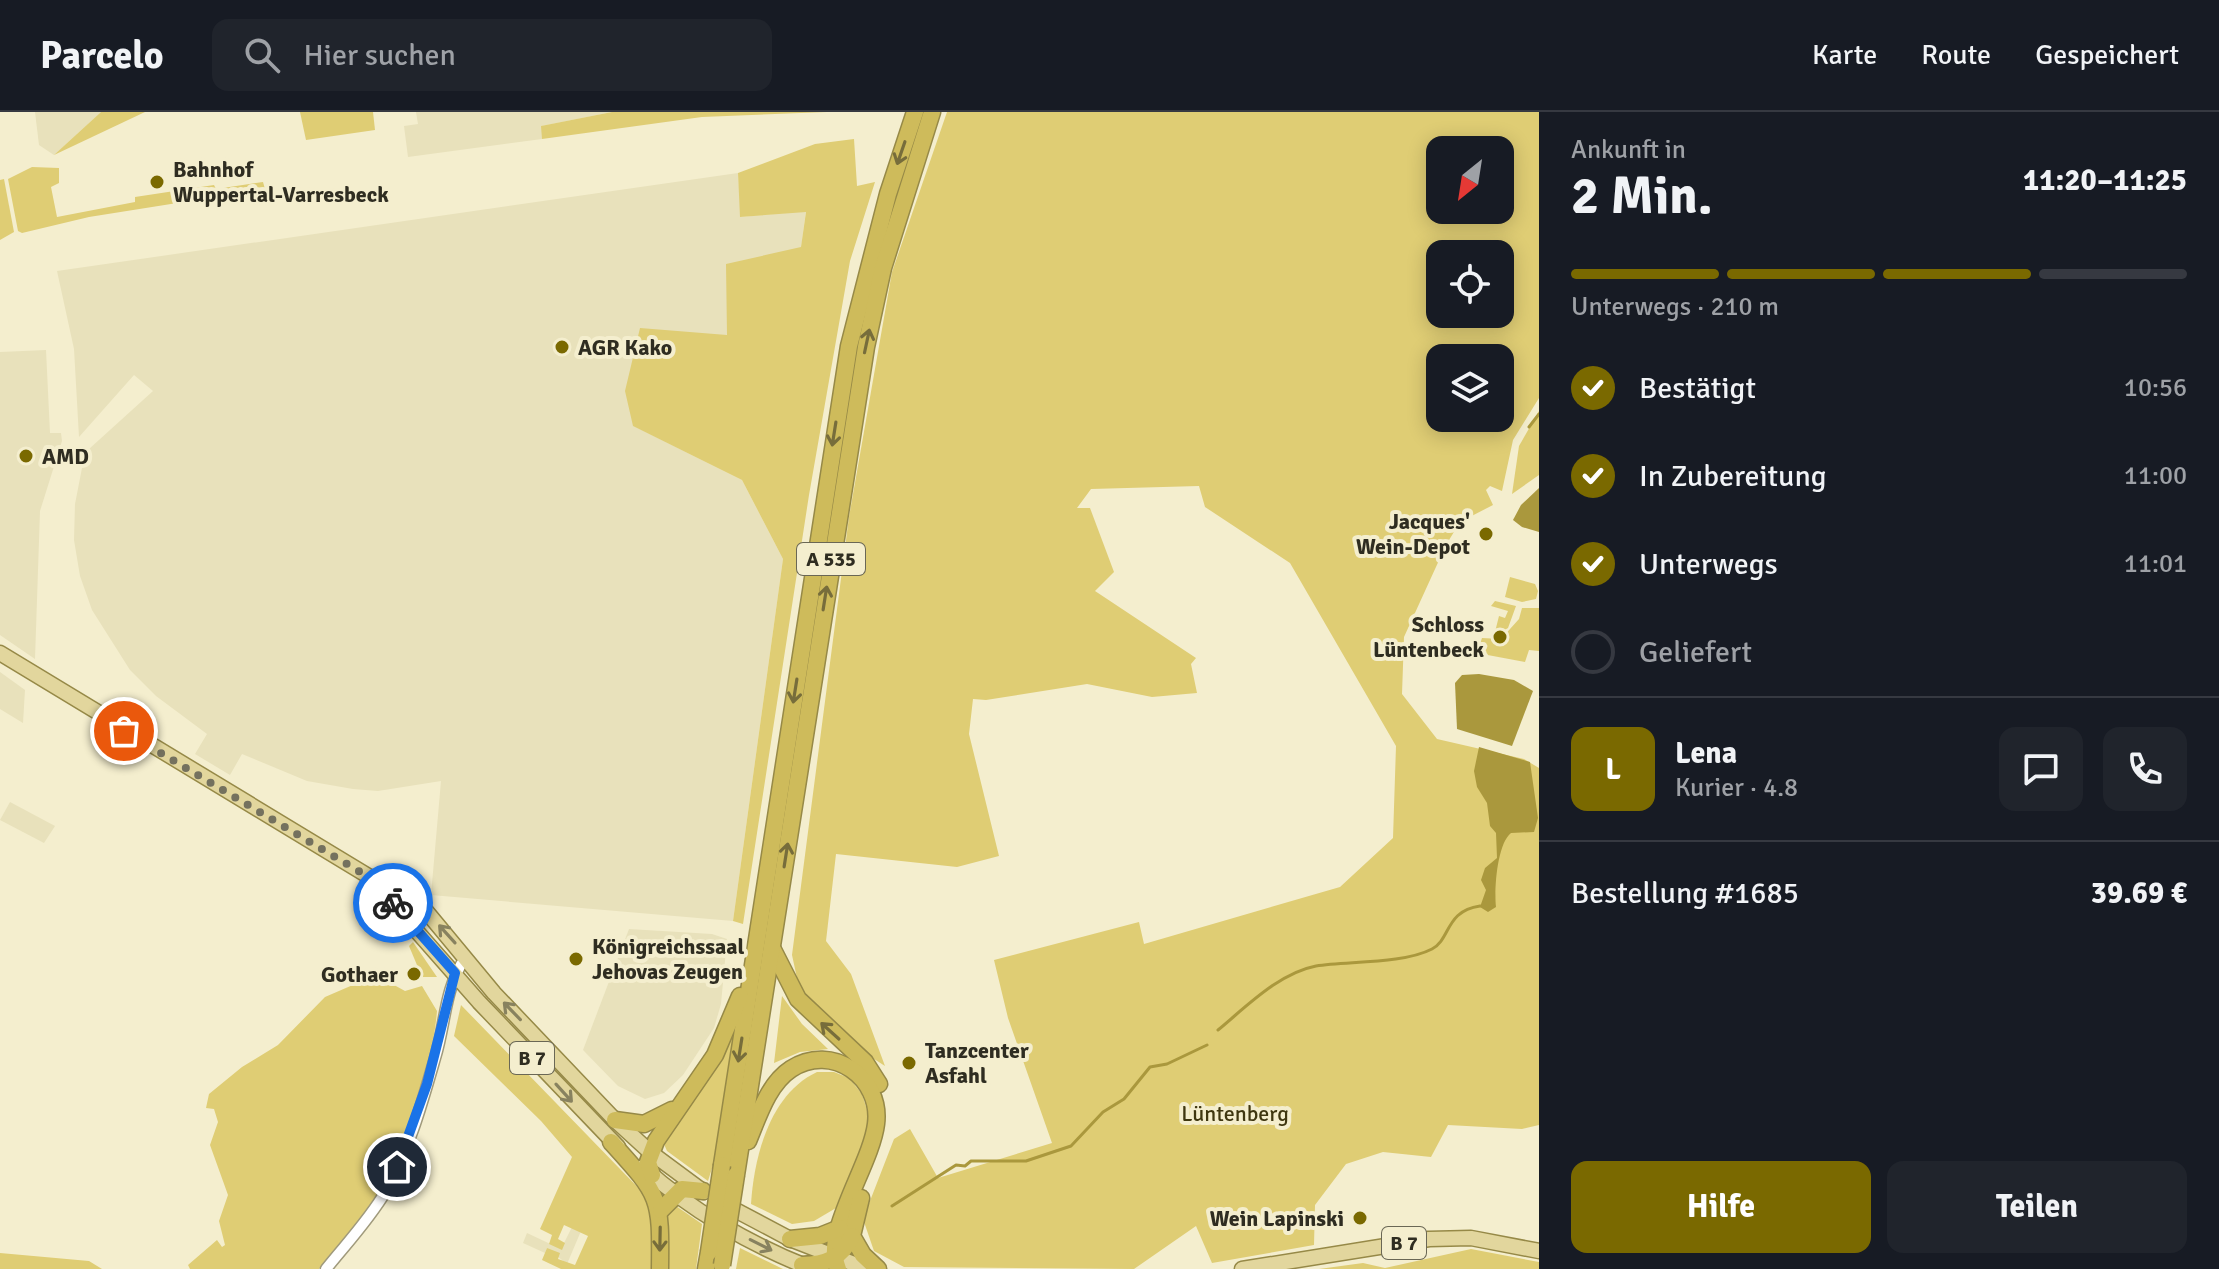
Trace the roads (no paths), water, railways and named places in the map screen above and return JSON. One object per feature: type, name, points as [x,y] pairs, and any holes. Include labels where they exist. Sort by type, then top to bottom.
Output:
[{"type":"highway","name":"A 535","points":[[715,1264],[732,1169],[841,392],[866,269],[915,112]]},
{"type":"highway","name":"A 535","points":[[765,939],[851,426],[883,268],[932,112]]},
{"type":"highway","points":[[652,1175],[648,1162],[650,1152],[722,1042],[765,939]]},
{"type":"highway","points":[[765,939],[798,999],[865,1062],[886,1099],[887,1119],[881,1143],[846,1232]]},
{"type":"highway","points":[[732,1169],[781,1077],[808,1061],[840,1062],[867,1082],[875,1098],[877,1122],[846,1232],[845,1250],[836,1263],[807,1267]]},
{"type":"highway","points":[[615,1120],[644,1124],[664,1116],[683,1102]]},
{"type":"highway","points":[[611,1142],[646,1180],[661,1210],[660,1269]]},
{"type":"highway","points":[[661,1210],[674,1193],[682,1189],[703,1191]]},
{"type":"highway","points":[[790,1239],[846,1232]]},
{"type":"highway","points":[[846,1232],[878,1269]]},
{"type":"main road","name":"B 7","points":[[0,653],[426,911],[494,993],[615,1120],[650,1152],[703,1191],[790,1239],[836,1263],[867,1269]]},
{"type":"main road","name":"B 7","points":[[362,873],[611,1142],[674,1193],[729,1228],[807,1267]]},
{"type":"main road","name":"B 7","points":[[1242,1269],[1429,1239],[1471,1238],[1539,1251]]},
{"type":"street","points":[[326,1269],[348,1247],[385,1192],[409,1143],[439,1045],[446,999],[455,973],[465,958]]},
{"type":"waterway","points":[[1529,427],[1539,414]]},
{"type":"waterway","points":[[1218,1030],[1289,976],[1316,966],[1391,960],[1420,954],[1443,939],[1460,913],[1480,906]]},
{"type":"waterway","points":[[892,1206],[956,1165],[965,1166],[971,1161],[1026,1161],[1071,1146],[1103,1112],[1124,1099],[1150,1067],[1167,1064],[1207,1045]]},
{"type":"place","name":"Bahnhof Wuppertal-Varresbeck","points":[[157,182]]},
{"type":"place","name":"AGR Kako","points":[[562,347]]},
{"type":"place","name":"AMD","points":[[26,456]]},
{"type":"place","name":"Jacques' Wein-Depot","points":[[1486,534]]},
{"type":"place","name":"Schloss Lüntenbeck","points":[[1500,637]]},
{"type":"place","name":"Königreichssaal Jehovas Zeugen","points":[[576,959]]},
{"type":"place","name":"Gothaer","points":[[414,974]]},
{"type":"place","name":"Tanzcenter Asfahl","points":[[909,1063]]},
{"type":"place","name":"Wein Lapinski","points":[[1360,1218]]},
{"type":"park label","name":"Lüntenberg","points":[[1235,1113]]}]
